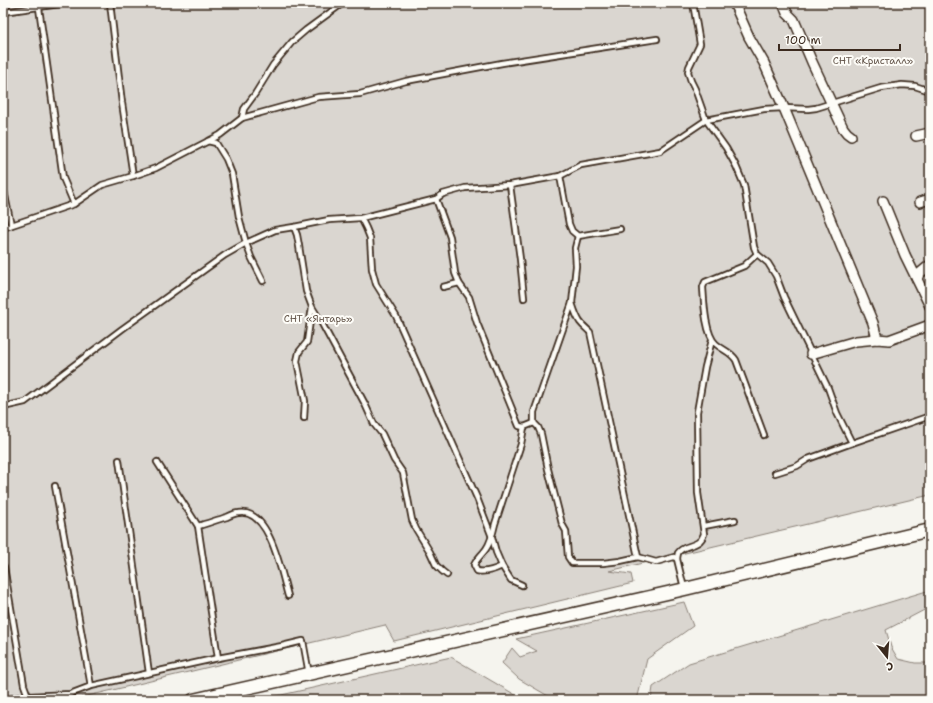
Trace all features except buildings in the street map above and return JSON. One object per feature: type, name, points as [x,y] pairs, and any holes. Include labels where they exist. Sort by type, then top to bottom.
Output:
[{"type":"main road","points":[[193,700],[685,589],[930,530]]},
{"type":"street","points":[[734,3],[784,108],[870,316],[877,339]]},
{"type":"street","points":[[783,3],[787,13],[794,20],[843,128],[851,136]]},
{"type":"street","points":[[916,136],[930,133]]},
{"type":"street","points":[[920,202],[930,199]]},
{"type":"street","points":[[882,201],[905,255],[917,279],[927,292],[930,306]]},
{"type":"street","points":[[917,279],[919,274],[930,265]]},
{"type":"street","points":[[811,354],[856,341],[877,339],[889,340],[930,325]]},
{"type":"lane","points":[[31,9],[32,3]]},
{"type":"lane","points":[[3,12],[67,3]]},
{"type":"lane","points":[[110,3],[122,103],[133,176]]},
{"type":"lane","points":[[242,118],[244,109],[273,65],[292,42],[343,3]]},
{"type":"lane","points":[[693,3],[700,44],[688,72],[691,81],[706,120],[726,148],[744,185],[754,247],[757,254],[768,263],[776,276],[784,297],[828,388],[837,413],[852,443]]},
{"type":"lane","points":[[39,8],[62,178],[74,204]]},
{"type":"lane","points":[[3,228],[74,204],[102,185],[156,168],[220,135],[242,118],[318,97],[360,94],[406,81],[487,66],[657,39]]},
{"type":"lane","points":[[3,407],[25,402],[122,329],[219,259],[246,242],[275,230],[329,220],[360,218],[436,199],[443,194],[465,188],[510,186],[560,176],[581,165],[660,151],[706,120],[764,109],[812,108],[881,88],[915,86],[930,91]]},
{"type":"lane","points":[[208,141],[216,143],[226,159],[232,174],[239,217],[250,257],[263,281]]},
{"type":"lane","points":[[560,176],[569,224],[572,231],[578,236],[620,229]]},
{"type":"lane","points":[[3,186],[11,225]]},
{"type":"lane","points":[[510,186],[524,298]]},
{"type":"lane","points":[[436,199],[450,237],[455,273],[459,283],[469,297],[477,323],[519,426],[524,427],[534,423]]},
{"type":"lane","points":[[360,218],[370,238],[372,269],[376,284],[396,316],[477,498],[502,566],[511,580],[522,586]]},
{"type":"lane","points":[[294,227],[297,235],[306,292],[312,307],[365,404],[374,424],[382,434],[394,460],[403,473],[412,520],[416,529],[436,565],[447,575]]},
{"type":"lane","points":[[578,236],[575,248],[576,266],[572,303],[534,412],[534,423],[538,427],[541,434],[562,524],[566,531],[568,557],[572,563],[620,562],[638,557],[656,562],[674,557],[677,559]]},
{"type":"lane","points":[[757,254],[744,266],[705,282],[703,287],[707,324],[712,340],[717,345],[732,354],[736,360],[764,435]]},
{"type":"lane","points":[[443,287],[459,283]]},
{"type":"lane","points":[[572,303],[581,324],[590,332],[638,557]]},
{"type":"lane","points":[[304,418],[305,401],[297,361],[299,352],[307,342],[312,307]]},
{"type":"lane","points":[[685,589],[677,559],[678,553],[682,549],[697,544],[703,538],[704,534],[698,493],[697,412],[705,367],[712,340]]},
{"type":"lane","points":[[776,473],[797,466],[808,459],[930,416]]},
{"type":"lane","points":[[502,566],[494,570],[483,572],[477,570],[474,565],[476,560],[486,549],[492,537],[521,444],[524,427]]},
{"type":"lane","points":[[119,460],[149,673]]},
{"type":"lane","points":[[157,462],[198,526],[218,658]]},
{"type":"lane","points":[[55,486],[91,686]]},
{"type":"lane","points":[[198,526],[239,512],[248,514],[259,520],[274,545],[288,596]]},
{"type":"lane","points":[[704,526],[735,520]]},
{"type":"lane","points":[[4,567],[24,685],[28,696]]},
{"type":"lane","points":[[3,700],[28,696],[70,694],[91,686],[303,641],[309,674]]},
{"type":"green space","name":"СНТ «Янтарь»","points":[[3,3],[930,3],[930,269],[909,269],[930,316],[930,495],[609,571],[631,574],[633,583],[394,641],[385,625],[71,700],[3,700]]},
{"type":"green space","points":[[930,590],[930,607],[886,630],[891,647],[898,659],[915,663],[930,663],[930,700],[651,700],[653,687],[689,663]]},
{"type":"green space","points":[[684,602],[693,626],[647,659],[637,700],[555,700],[519,679],[502,663],[512,648],[520,657],[537,651],[516,639]]},
{"type":"green space","points":[[451,657],[524,700],[259,700]]},
{"type":"park label","name":"СНТ «Кристалл»","points":[[873,60]]}]
